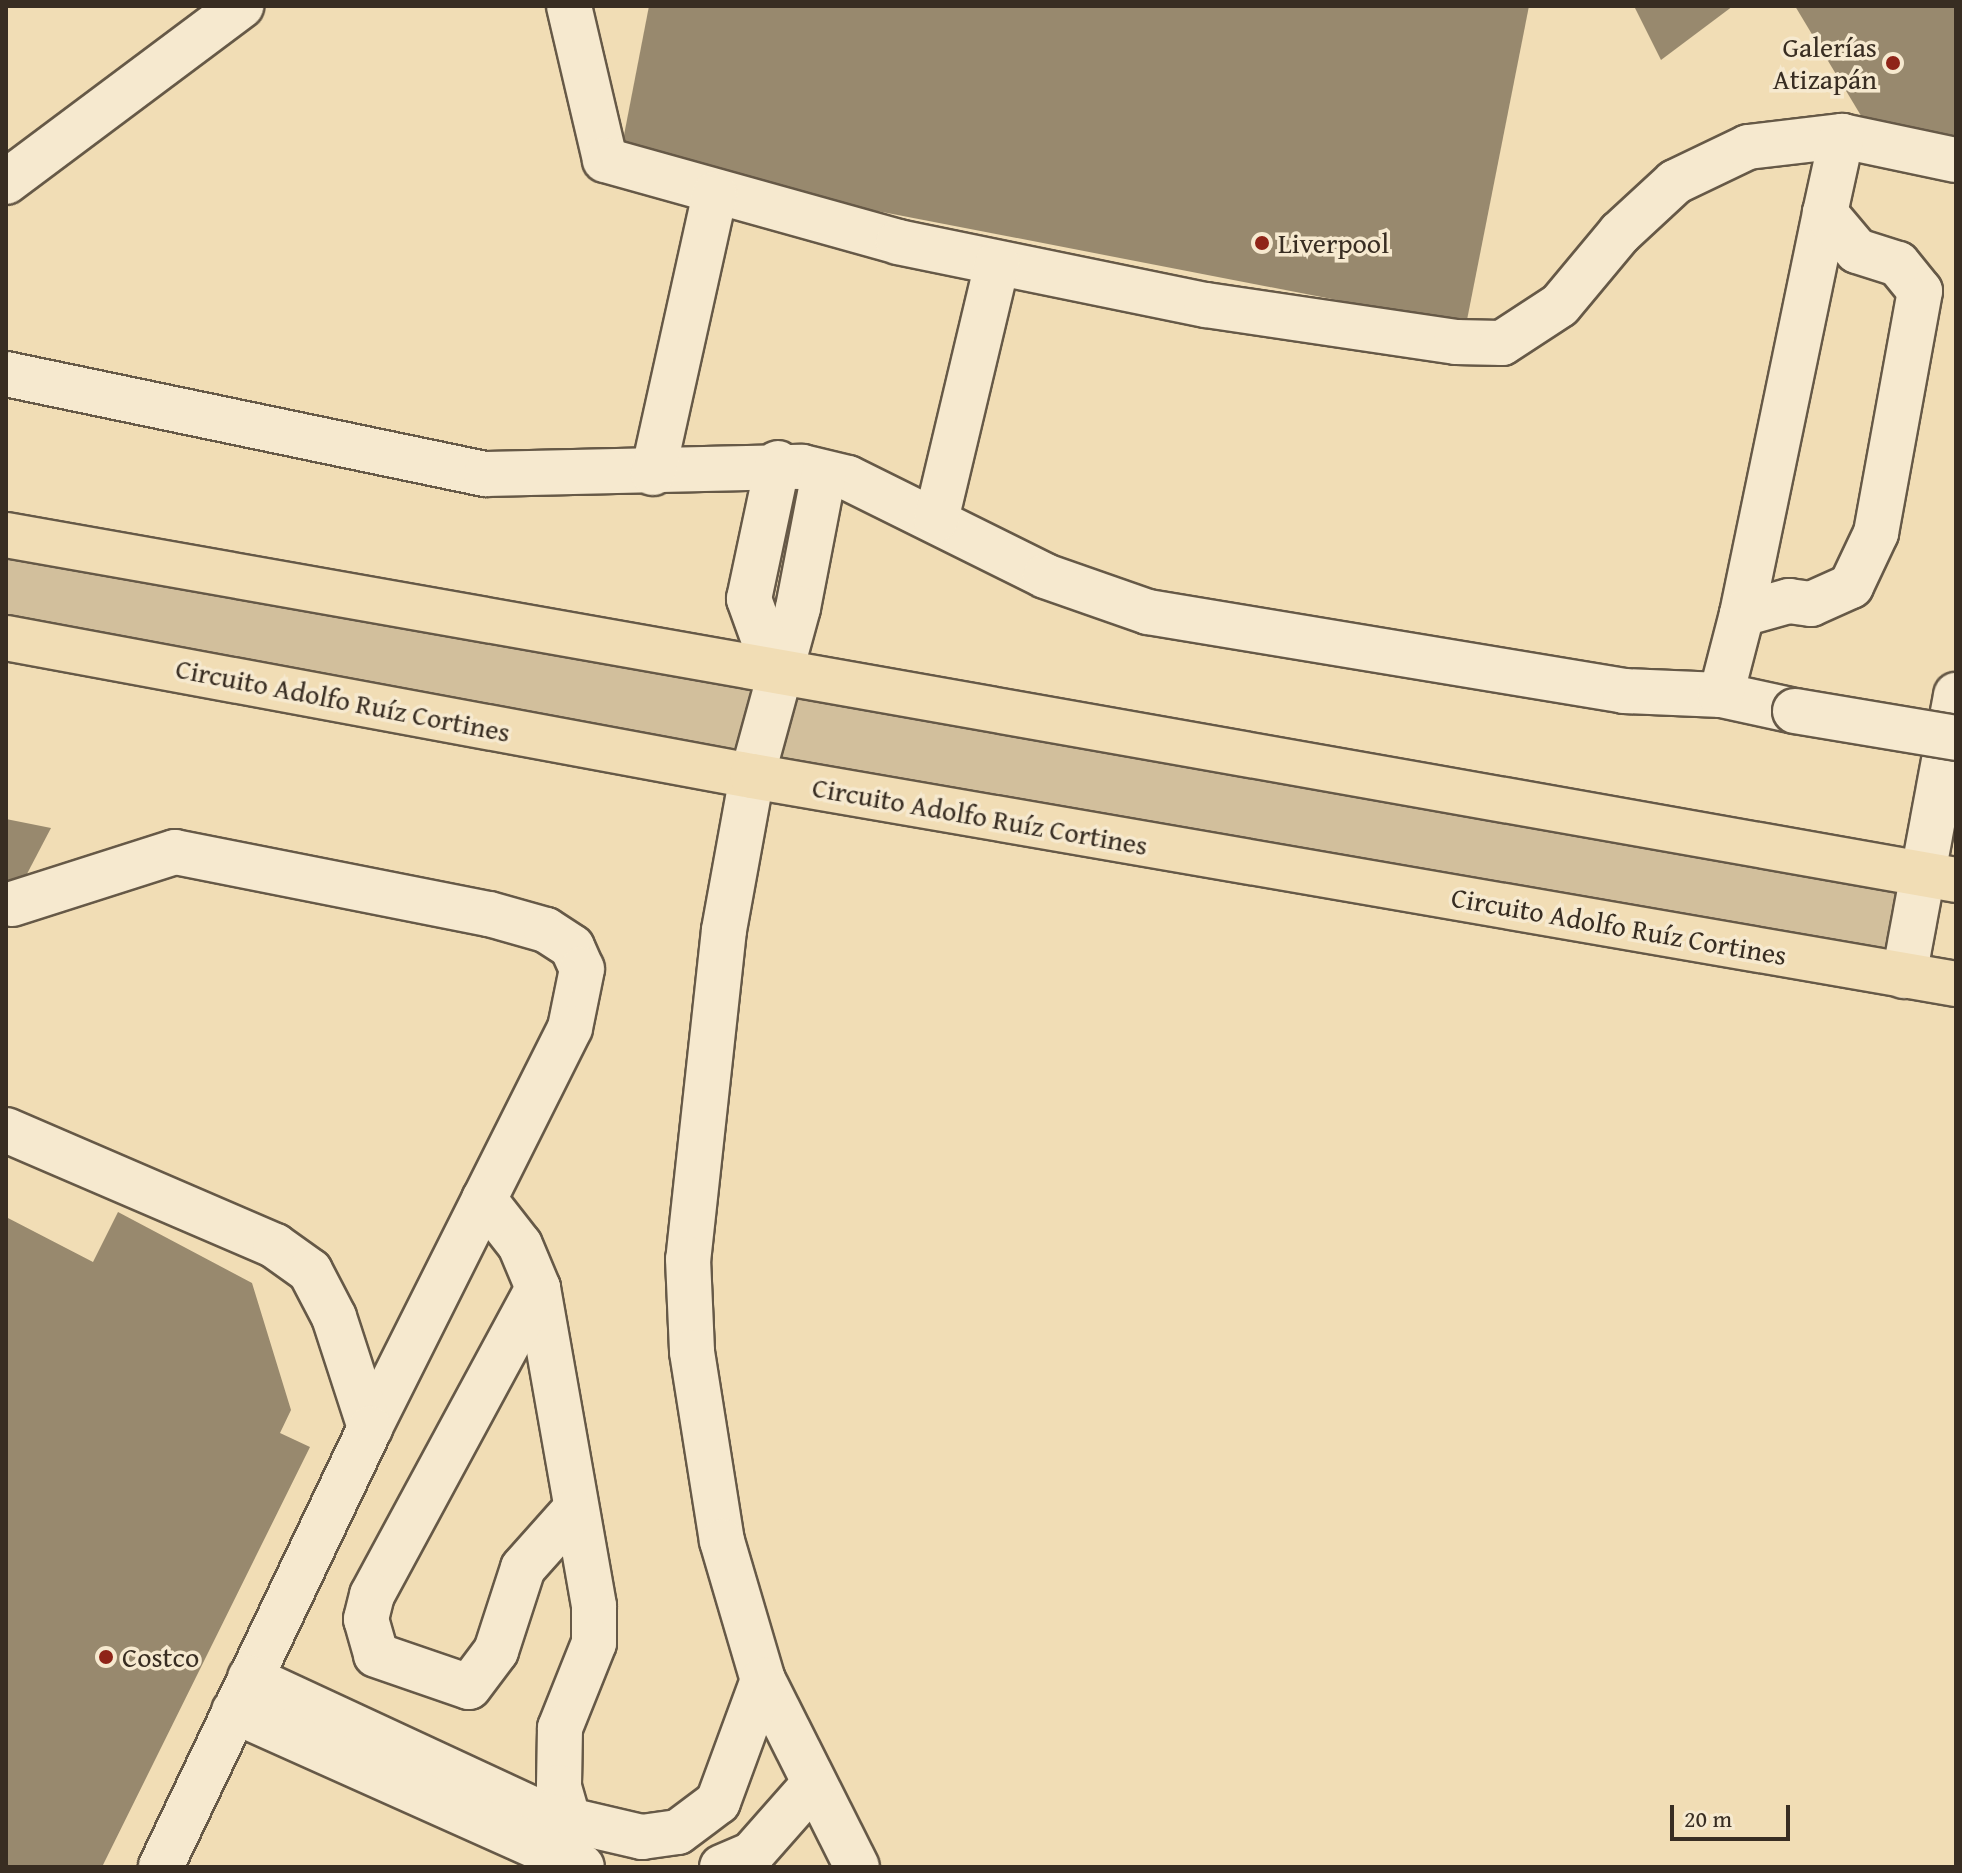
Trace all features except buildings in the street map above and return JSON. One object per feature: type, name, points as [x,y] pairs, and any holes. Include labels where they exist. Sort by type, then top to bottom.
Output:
[{"type":"main road","points":[[6,535],[776,674],[1939,877]]},
{"type":"main road","name":"Circuito Adolfo Ruíz Cortines","points":[[6,638],[752,776],[1956,984]]},
{"type":"street","points":[[6,182],[241,6]]},
{"type":"street","points":[[569,6],[605,160],[715,194],[997,263],[1206,305],[1502,343],[1560,305],[1620,233],[1675,182],[1748,147],[1842,136],[1956,160]]},
{"type":"street","points":[[1721,695],[1742,614],[1842,136]]},
{"type":"street","points":[[653,473],[715,194]]},
{"type":"street","points":[[1742,614],[1789,601],[1811,604],[1851,586],[1876,533],[1914,351],[1920,291],[1898,264],[1857,251],[1825,213]]},
{"type":"street","points":[[936,520],[997,263]]},
{"type":"street","points":[[6,374],[486,474],[813,470],[936,520],[1045,576],[1148,612],[1624,691],[1721,695],[1795,711],[1955,723],[1939,877],[1904,976]]},
{"type":"street","points":[[813,470],[821,617],[776,674],[752,776],[722,945],[688,1259],[692,1352],[722,1541],[763,1680],[811,1787],[857,1867]]},
{"type":"street","points":[[776,674],[749,599],[813,470]]},
{"type":"street","points":[[12,904],[175,852],[546,930],[572,947],[582,969],[581,994],[161,1867]]},
{"type":"street","points":[[6,1130],[248,1233],[310,1271],[334,1317],[370,1428]]},
{"type":"street","points":[[484,1199],[520,1245],[538,1288],[572,1513],[594,1606],[594,1643],[560,1728],[559,1787],[569,1822]]},
{"type":"street","points":[[538,1288],[372,1595],[366,1619],[376,1655],[469,1687],[496,1651],[523,1568],[572,1513]]},
{"type":"street","points":[[236,1707],[569,1822],[642,1837],[678,1832],[698,1819],[734,1772],[763,1680]]},
{"type":"street","points":[[236,1707],[513,1867]]},
{"type":"street","points":[[236,1707],[582,1867]]},
{"type":"street","points":[[722,1867],[752,1854],[811,1787]]},
{"type":"shaded area","points":[[6,535],[1921,873],[1904,974],[6,640]]},
{"type":"place","name":"Galerías Atizapán","points":[[1893,63]]},
{"type":"place","name":"Liverpool","points":[[1262,243]]},
{"type":"place","name":"Costco","points":[[106,1657]]}]
